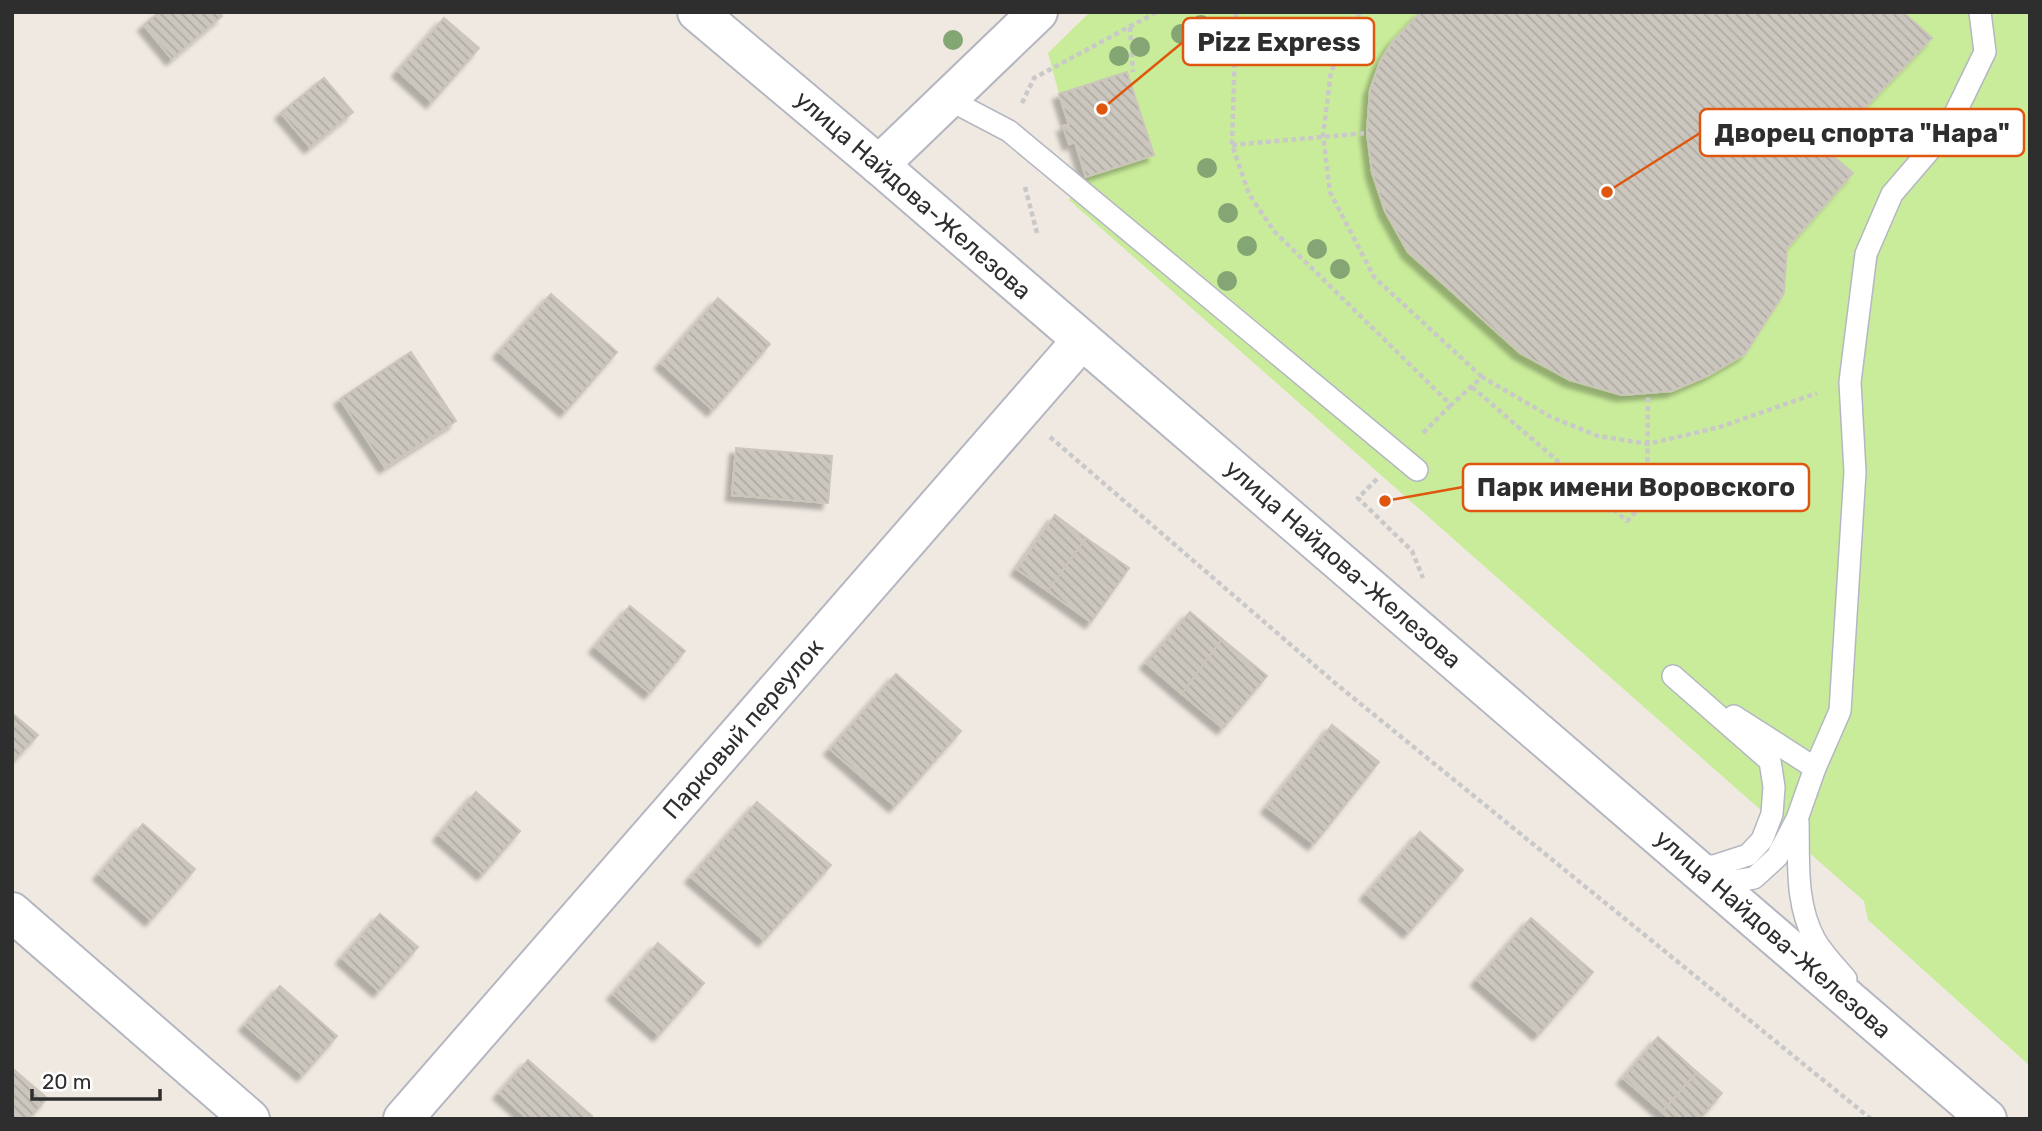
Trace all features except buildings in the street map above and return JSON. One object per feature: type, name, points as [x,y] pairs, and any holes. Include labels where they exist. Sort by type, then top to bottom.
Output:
[{"type":"main road","name":"улица Найдова-Железова","points":[[697,12],[879,165],[1987,1119]]},
{"type":"main road","points":[[879,165],[1038,12]]},
{"type":"main road","name":"Парковый переулок","points":[[403,1119],[1082,340]]},
{"type":"main road","points":[[12,912],[250,1119]]},
{"type":"lane","points":[[1692,866],[1715,880],[1734,881],[1754,878],[1777,857],[1797,819],[1815,768],[1840,711],[1855,472],[1850,382],[1866,254],[1892,194],[1948,130],[1985,52],[1980,12]]},
{"type":"lane","points":[[948,99],[1009,131],[1416,470]]},
{"type":"lane","points":[[1692,866],[1714,866],[1748,855],[1762,840],[1772,814],[1774,787],[1770,761],[1673,676],[1815,768]]},
{"type":"lane","points":[[1797,819],[1799,888],[1804,913],[1816,941],[1896,1038],[1935,1074]]},
{"type":"path","points":[[1052,69],[1157,12]]},
{"type":"path","points":[[1236,12],[1232,145],[1249,194],[1274,231],[1451,405],[1482,377]]},
{"type":"path","points":[[1360,12],[1331,72],[1323,135],[1330,192],[1374,277],[1482,377],[1552,417],[1598,436],[1648,444],[1720,427],[1850,382]]},
{"type":"path","points":[[1130,27],[1133,72]]},
{"type":"path","points":[[1232,145],[1367,133]]},
{"type":"path","points":[[1472,387],[1626,521],[1647,500],[1648,393]]},
{"type":"path","points":[[1020,411],[1335,682],[1871,1119]]},
{"type":"path","points":[[1380,476],[1358,498],[1412,551],[1426,585]]},
{"type":"green space","points":[[1090,12],[2030,12],[2030,1066],[1868,920],[1864,901],[1069,200],[1086,177],[1154,155],[1059,94],[1048,53]]},
{"type":"place","name":"Pizz Express","points":[[1102,109]]},
{"type":"place","name":"Дворец спорта \"Нара\"","points":[[1607,192]]},
{"type":"place","name":"Парк имени Воровского","points":[[1385,501]]}]
